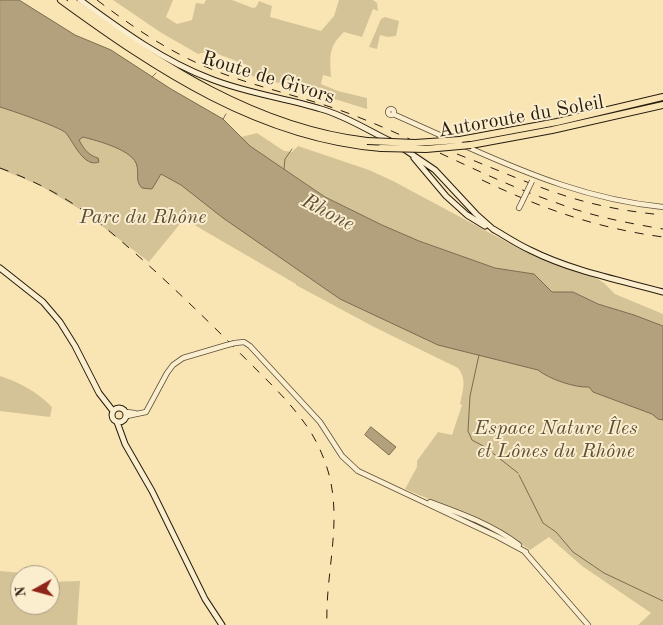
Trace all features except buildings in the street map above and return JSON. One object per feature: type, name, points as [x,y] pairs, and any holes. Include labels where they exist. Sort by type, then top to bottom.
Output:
[{"type":"highway","name":"Autoroute du Soleil","points":[[61,0],[118,41],[202,92],[246,114],[285,129],[345,144],[381,148],[426,149],[471,145],[552,130],[663,105]]},
{"type":"highway","name":"Autoroute du Soleil","points":[[71,0],[152,56],[198,83],[247,107],[273,118],[311,130],[367,141],[415,143],[460,140],[557,122],[663,97]]},
{"type":"main road","name":"Route de Givors","points":[[80,0],[136,39],[189,70],[231,87],[347,118],[400,146],[427,168],[494,230]]},
{"type":"main road","name":"Route de Givors","points":[[427,168],[446,196],[467,215],[531,251],[602,276],[663,292]]},
{"type":"main road","points":[[446,196],[459,206],[468,206]]},
{"type":"main road","points":[[0,268],[43,302],[60,322],[75,346],[98,393],[116,409],[126,414],[120,422]]},
{"type":"main road","points":[[116,409],[112,417],[120,422],[125,444],[223,625]]},
{"type":"street","points":[[394,114],[436,134],[534,175],[601,198],[663,207]]},
{"type":"street","points":[[519,208],[534,175]]},
{"type":"street","points":[[126,414],[142,414],[148,409],[167,373],[175,363],[186,357],[244,342],[250,346],[320,422],[342,456],[352,466],[370,477],[409,495],[495,529],[512,539],[526,552],[588,625]]},
{"type":"green space","points":[[113,0],[173,0],[166,17],[177,24],[192,20],[196,3],[204,4],[206,0],[232,0],[253,8],[256,7],[259,1],[272,6],[270,17],[321,31],[334,16],[339,0],[373,0],[377,3],[378,11],[373,9],[362,37],[344,32],[335,42],[331,52],[331,77],[323,75],[321,84],[338,91],[367,98],[367,109],[328,97],[324,89],[288,80],[278,83],[249,75],[247,65],[210,51],[198,54],[160,32]]},
{"type":"green space","points":[[385,17],[399,21],[396,36],[380,35],[377,49],[369,47],[381,19]]},
{"type":"green space","name":"Espace Nature Îles et Lônes du Rhône","points":[[0,30],[663,378],[663,625],[638,625],[651,613],[582,566],[549,537],[530,550],[497,528],[405,489],[417,467],[417,461],[438,432],[452,435],[462,405],[460,404],[463,377],[458,368],[374,327],[296,285],[184,219],[149,262],[81,210],[39,185],[0,169]]},
{"type":"green space","points":[[257,133],[284,151],[292,152],[298,146],[369,170],[518,248],[591,275],[604,283],[615,294],[663,314],[663,326],[598,304],[573,292],[552,292],[534,274],[495,268],[419,241],[382,225],[325,197],[250,146],[241,137]]},
{"type":"green space","points":[[0,376],[40,396],[52,407],[50,417],[0,411]]},
{"type":"green space","points":[[0,571],[10,572],[10,615],[60,615],[60,582],[80,581],[77,625],[0,625]]},
{"type":"water","name":"Rhone","points":[[0,0],[19,0],[75,35],[111,50],[171,89],[223,119],[250,146],[325,197],[419,241],[495,268],[534,274],[552,292],[573,292],[598,304],[663,326],[663,420],[593,392],[589,387],[562,382],[538,370],[438,345],[340,299],[223,218],[181,185],[161,174],[152,189],[142,188],[139,183],[137,166],[134,160],[123,151],[83,137],[79,140],[83,146],[89,153],[98,158],[99,162],[94,163],[80,154],[62,130],[0,107]]},
{"type":"water","points":[[371,427],[396,447],[389,455],[365,435]]},
{"type":"waterway","points":[[152,77],[156,73]]},
{"type":"waterway","points":[[223,119],[226,114]]},
{"type":"waterway","points":[[284,169],[285,159],[292,149]]},
{"type":"waterway","points":[[479,355],[470,396],[468,431],[472,440],[485,447],[518,473]]},
{"type":"waterway","points":[[519,475],[543,523],[556,532],[573,552],[604,573],[663,601]]},
{"type":"railway","points":[[97,0],[154,40],[184,57],[216,71],[345,112],[508,184],[570,208],[609,219],[663,229]]},
{"type":"railway","points":[[457,154],[572,198],[617,209],[663,215]]},
{"type":"railway","points":[[0,168],[54,192],[84,211],[115,236],[168,283],[224,337],[277,390],[305,423],[323,456],[332,490],[334,528],[328,586],[327,625]]},
{"type":"railway","points":[[482,180],[527,200],[592,223],[663,237]]},
{"type":"park label","name":"Parc du Rhône","points":[[143,218]]}]
